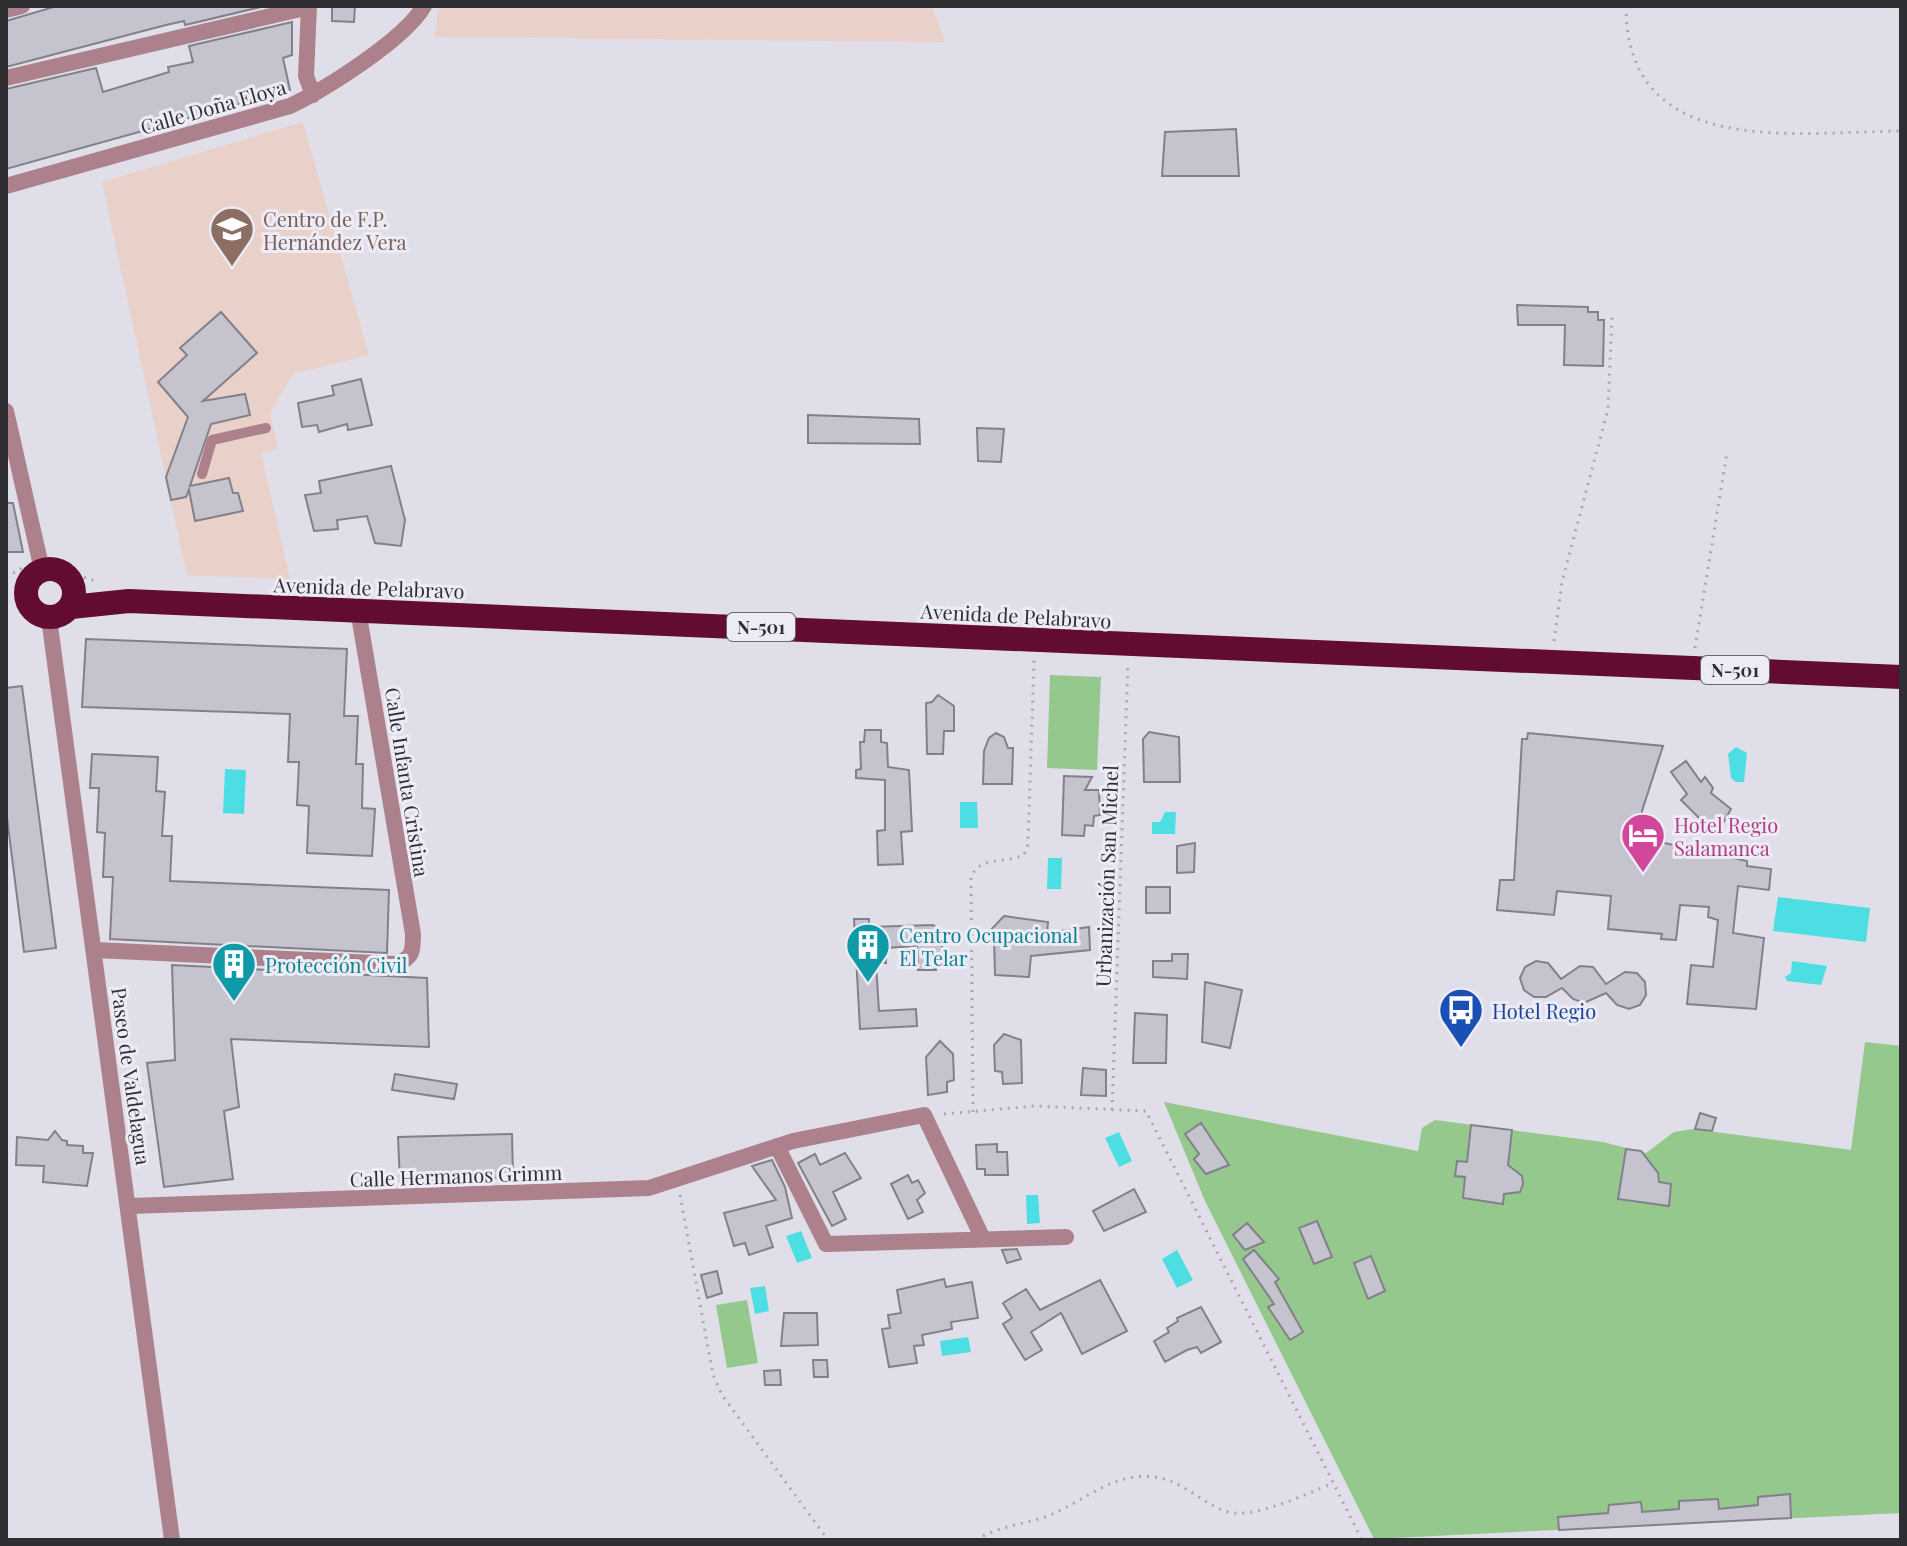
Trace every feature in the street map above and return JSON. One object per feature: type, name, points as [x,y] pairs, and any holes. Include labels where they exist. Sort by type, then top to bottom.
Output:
[{"type":"highway","name":"N-501","points":[[6,599],[56,605],[61,571],[36,575]]},
{"type":"highway","points":[[6,589],[36,575]]},
{"type":"highway","points":[[36,575],[26,595],[56,605]]},
{"type":"highway","name":"Avenida de Pelabravo","points":[[56,605],[129,601],[1901,677]]},
{"type":"street","points":[[6,10],[22,6]]},
{"type":"street","points":[[6,78],[309,6],[306,76],[313,95]]},
{"type":"street","name":"Calle Doña Eloya","points":[[6,186],[290,106],[313,95],[412,24],[424,6]]},
{"type":"street","points":[[6,411],[36,575]]},
{"type":"street","name":"Paseo de Valdelagua","points":[[56,605],[95,950],[172,1540]]},
{"type":"street","name":"Calle Infanta Cristina","points":[[95,950],[396,964],[408,960],[413,952],[413,934],[358,610]]},
{"type":"street","points":[[924,1115],[983,1239]]},
{"type":"street","name":"Calle Hermanos Grimm","points":[[130,1206],[649,1188],[777,1146],[852,1127],[924,1115]]},
{"type":"street","points":[[777,1146],[826,1244],[1066,1237]]},
{"type":"lane","points":[[202,474],[212,440],[266,428]]},
{"type":"path","points":[[1626,6],[1631,49],[1639,72],[1652,92],[1669,106],[1702,122],[1749,132],[1901,131]]},
{"type":"path","points":[[1553,662],[1562,582],[1608,409],[1612,316]]},
{"type":"path","points":[[1692,668],[1727,452]]},
{"type":"path","points":[[973,1112],[971,878],[974,869],[986,862],[1014,860],[1024,855],[1028,844],[1034,639]]},
{"type":"path","name":"Urbanización San Michel","points":[[1112,1110],[1128,644]]},
{"type":"path","points":[[924,1115],[1034,1106],[1146,1111],[1331,1484],[1362,1540]]},
{"type":"path","points":[[677,1180],[713,1375],[722,1395],[828,1540]]},
{"type":"path","points":[[976,1540],[994,1529],[1048,1516],[1120,1480],[1137,1476],[1155,1477],[1186,1487],[1224,1511],[1248,1514],[1331,1484]]},
{"type":"shaded area","points":[[439,6],[932,6],[945,42],[435,37]]},
{"type":"shaded area","name":"Centro de F.P. Hernández Vera","points":[[303,122],[369,355],[293,374],[270,412],[278,449],[261,453],[290,579],[187,575],[102,182]]},
{"type":"green space","points":[[1050,675],[1101,677],[1097,770],[1047,768]]},
{"type":"green space","points":[[1865,1042],[1901,1046],[1901,1513],[1374,1539],[1205,1201],[1164,1102],[1418,1151],[1422,1128],[1435,1120],[1603,1142],[1646,1153],[1674,1132],[1692,1129],[1851,1150]]},
{"type":"green space","points":[[747,1300],[758,1363],[727,1368],[716,1305]]},
{"type":"water","points":[[1736,747],[1747,753],[1744,782],[1731,778],[1728,754]]},
{"type":"water","points":[[225,769],[246,770],[244,814],[223,813]]},
{"type":"water","points":[[960,802],[977,802],[978,828],[960,828]]},
{"type":"water","points":[[1165,812],[1176,812],[1175,834],[1152,834],[1152,822],[1160,822]]},
{"type":"water","points":[[1048,858],[1062,858],[1061,889],[1047,889]]},
{"type":"water","points":[[1778,897],[1870,908],[1866,942],[1773,931]]},
{"type":"water","points":[[1792,961],[1827,966],[1821,985],[1787,981],[1785,977],[1791,973]]},
{"type":"water","points":[[1119,1132],[1132,1161],[1119,1167],[1105,1138]]},
{"type":"water","points":[[1026,1195],[1038,1195],[1040,1223],[1027,1224]]},
{"type":"water","points":[[801,1231],[812,1258],[797,1263],[786,1236]]},
{"type":"water","points":[[1177,1250],[1193,1280],[1177,1288],[1162,1259]]},
{"type":"water","points":[[765,1286],[769,1311],[755,1314],[750,1288]]},
{"type":"water","points":[[968,1337],[971,1352],[942,1356],[940,1341]]},
{"type":"building","points":[[57,6],[265,6],[185,25],[184,21],[166,25],[6,67],[6,21]]},
{"type":"building","points":[[332,6],[355,6],[354,22],[332,21]]},
{"type":"building","points":[[292,22],[292,55],[283,58],[290,90],[6,169],[6,89],[96,68],[103,92],[169,72],[168,67],[193,62],[189,46]]},
{"type":"building","points":[[1236,129],[1239,176],[1162,176],[1165,132]]},
{"type":"building","points":[[1517,305],[1588,307],[1588,312],[1598,312],[1598,320],[1604,320],[1603,366],[1564,365],[1565,325],[1518,325]]},
{"type":"building","points":[[221,312],[257,353],[203,401],[245,394],[250,415],[211,424],[190,486],[229,478],[233,493],[238,493],[243,511],[195,521],[189,490],[186,497],[171,500],[166,477],[188,417],[158,382],[187,355],[180,348]]},
{"type":"building","points":[[361,379],[372,425],[348,430],[347,424],[319,432],[317,425],[302,427],[298,403],[334,395],[332,386]]},
{"type":"building","points":[[808,415],[919,419],[920,444],[808,443]]},
{"type":"building","points":[[977,428],[1004,429],[1001,462],[978,461]]},
{"type":"building","points":[[391,466],[405,520],[401,546],[375,543],[367,516],[337,520],[338,529],[314,531],[305,495],[321,493],[319,481]]},
{"type":"building","points":[[6,503],[13,503],[23,552],[6,552]]},
{"type":"building","points":[[86,639],[347,649],[344,716],[358,716],[356,764],[363,764],[362,808],[375,809],[372,856],[307,853],[309,806],[297,805],[299,762],[288,762],[290,714],[82,707]]},
{"type":"building","points":[[22,686],[56,948],[24,952],[6,810],[6,688]]},
{"type":"building","points":[[938,695],[954,706],[954,731],[944,731],[943,754],[927,754],[926,703],[932,702]]},
{"type":"building","points":[[865,730],[881,730],[881,742],[887,743],[888,767],[909,770],[912,831],[901,832],[903,864],[878,865],[877,831],[885,830],[885,780],[856,778],[856,770],[861,769],[860,742],[864,742]]},
{"type":"building","points":[[1149,732],[1179,737],[1180,782],[1144,782],[1143,739]]},
{"type":"building","points":[[996,733],[1004,737],[1008,748],[1013,748],[1012,784],[983,784],[984,751],[989,738]]},
{"type":"building","name":"Hotel Regio Salamanca","points":[[1528,733],[1663,746],[1642,811],[1641,828],[1662,832],[1660,842],[1747,861],[1747,866],[1771,869],[1769,890],[1738,886],[1733,933],[1764,938],[1756,1009],[1687,1004],[1691,965],[1713,967],[1718,920],[1708,917],[1709,907],[1680,905],[1676,940],[1661,939],[1662,934],[1608,929],[1611,896],[1557,891],[1554,915],[1497,910],[1500,880],[1514,880],[1522,739],[1527,739]]},
{"type":"building","points":[[92,754],[158,757],[156,791],[165,792],[162,836],[172,836],[170,881],[389,890],[387,953],[110,939],[113,877],[103,877],[105,833],[97,832],[99,788],[90,788]]},
{"type":"building","points":[[1686,761],[1701,782],[1705,777],[1713,788],[1711,793],[1731,809],[1719,830],[1702,821],[1681,800],[1687,794],[1671,772]]},
{"type":"building","points":[[1064,776],[1092,777],[1085,790],[1099,790],[1100,815],[1094,816],[1093,826],[1085,825],[1084,836],[1062,835]]},
{"type":"building","points":[[1195,843],[1194,872],[1177,873],[1177,846]]},
{"type":"building","points":[[1146,887],[1170,887],[1170,913],[1146,913]]},
{"type":"building","points":[[1004,916],[1048,922],[1047,933],[1089,927],[1090,950],[1031,956],[1029,977],[995,975],[994,937],[984,937]]},
{"type":"building","name":"Centro Ocupacional El Telar","points":[[854,919],[869,919],[869,927],[933,925],[958,941],[942,942],[942,960],[936,960],[936,970],[918,970],[917,946],[885,948],[886,963],[876,963],[879,1011],[916,1009],[917,1026],[860,1029]]},
{"type":"building","points":[[1172,954],[1188,954],[1187,979],[1153,977],[1153,961],[1172,961]]},
{"type":"building","points":[[1536,961],[1548,963],[1561,979],[1580,966],[1593,967],[1606,984],[1625,972],[1637,973],[1645,982],[1646,995],[1640,1005],[1629,1009],[1617,1005],[1606,993],[1584,1003],[1573,999],[1562,988],[1546,997],[1534,997],[1524,990],[1520,978],[1525,967]]},
{"type":"building","points":[[172,965],[427,978],[429,1047],[231,1039],[239,1107],[224,1111],[233,1179],[164,1187],[147,1063],[175,1060]]},
{"type":"building","points":[[1205,982],[1242,990],[1230,1048],[1202,1042]]},
{"type":"building","points":[[1135,1013],[1167,1015],[1166,1063],[1133,1063]]},
{"type":"building","points":[[1004,1034],[1021,1040],[1022,1083],[1003,1084],[1002,1072],[995,1071],[994,1045]]},
{"type":"building","points":[[940,1041],[953,1054],[954,1080],[947,1082],[947,1092],[928,1095],[926,1057]]},
{"type":"building","points":[[1083,1068],[1106,1070],[1106,1096],[1081,1095]]},
{"type":"building","points":[[395,1074],[457,1084],[454,1099],[392,1090]]},
{"type":"building","points":[[1700,1113],[1716,1118],[1712,1131],[1695,1129]]},
{"type":"building","points":[[1201,1123],[1229,1165],[1206,1174],[1194,1159],[1199,1154],[1185,1134]]},
{"type":"building","points":[[1471,1125],[1512,1130],[1508,1165],[1522,1176],[1523,1184],[1520,1192],[1504,1194],[1503,1204],[1463,1198],[1465,1177],[1455,1176],[1457,1161],[1467,1162]]},
{"type":"building","points":[[55,1131],[62,1140],[67,1141],[67,1145],[83,1146],[83,1153],[93,1153],[87,1186],[43,1182],[44,1166],[16,1165],[17,1137],[48,1140]]},
{"type":"building","points":[[512,1134],[513,1177],[400,1182],[398,1137]]},
{"type":"building","points":[[997,1144],[997,1152],[1007,1152],[1008,1175],[985,1175],[985,1169],[977,1169],[976,1145]]},
{"type":"building","points":[[1626,1149],[1641,1151],[1658,1173],[1659,1182],[1671,1184],[1669,1206],[1618,1199]]},
{"type":"building","points":[[845,1153],[861,1178],[833,1192],[846,1219],[832,1226],[798,1163],[815,1154],[820,1165]]},
{"type":"building","points":[[772,1160],[785,1187],[792,1218],[766,1226],[773,1247],[749,1255],[745,1243],[734,1246],[724,1213],[776,1200],[752,1166]]},
{"type":"building","points":[[908,1175],[912,1183],[918,1180],[925,1193],[917,1200],[923,1212],[908,1219],[891,1184]]},
{"type":"building","points":[[1134,1189],[1146,1212],[1104,1231],[1093,1211]]},
{"type":"building","points":[[1317,1221],[1332,1257],[1314,1264],[1299,1228]]},
{"type":"building","points":[[1247,1223],[1264,1242],[1245,1250],[1233,1235]]},
{"type":"building","points":[[1017,1249],[1021,1259],[1007,1263],[1002,1250]]},
{"type":"building","points":[[1254,1250],[1279,1279],[1275,1282],[1303,1332],[1290,1340],[1268,1307],[1274,1304],[1243,1259]]},
{"type":"building","points":[[1371,1256],[1385,1291],[1368,1299],[1354,1263]]},
{"type":"building","points":[[717,1271],[722,1293],[707,1298],[701,1275]]},
{"type":"building","points":[[944,1279],[946,1287],[972,1282],[978,1318],[951,1322],[952,1329],[922,1335],[924,1345],[914,1346],[917,1363],[889,1367],[882,1329],[890,1328],[888,1315],[901,1313],[897,1290]]},
{"type":"building","points":[[1100,1280],[1127,1331],[1082,1354],[1061,1313],[1031,1332],[1042,1350],[1025,1360],[1003,1324],[1012,1318],[1003,1303],[1026,1289],[1040,1310]]},
{"type":"building","points":[[1201,1307],[1221,1342],[1201,1353],[1197,1347],[1187,1350],[1165,1362],[1154,1341],[1169,1332],[1167,1328],[1178,1321],[1177,1318]]},
{"type":"building","points":[[784,1313],[817,1313],[818,1345],[781,1346]]},
{"type":"building","points":[[813,1360],[827,1360],[828,1377],[814,1377]]},
{"type":"building","points":[[780,1370],[781,1385],[765,1385],[764,1371]]},
{"type":"building","points":[[1790,1494],[1791,1518],[1559,1530],[1558,1517],[1608,1513],[1609,1505],[1641,1502],[1642,1512],[1679,1509],[1679,1501],[1718,1499],[1719,1509],[1758,1505],[1758,1497]]},
{"type":"place","name":"Centro de F.P. Hernández Vera","points":[[232,268]]},
{"type":"place","name":"Hotel Regio Salamanca","points":[[1643,874]]},
{"type":"place","name":"Centro Ocupacional El Telar","points":[[868,984]]},
{"type":"place","name":"Protección Civil","points":[[234,1003]]},
{"type":"place","name":"Hotel Regio","points":[[1461,1049]]}]
